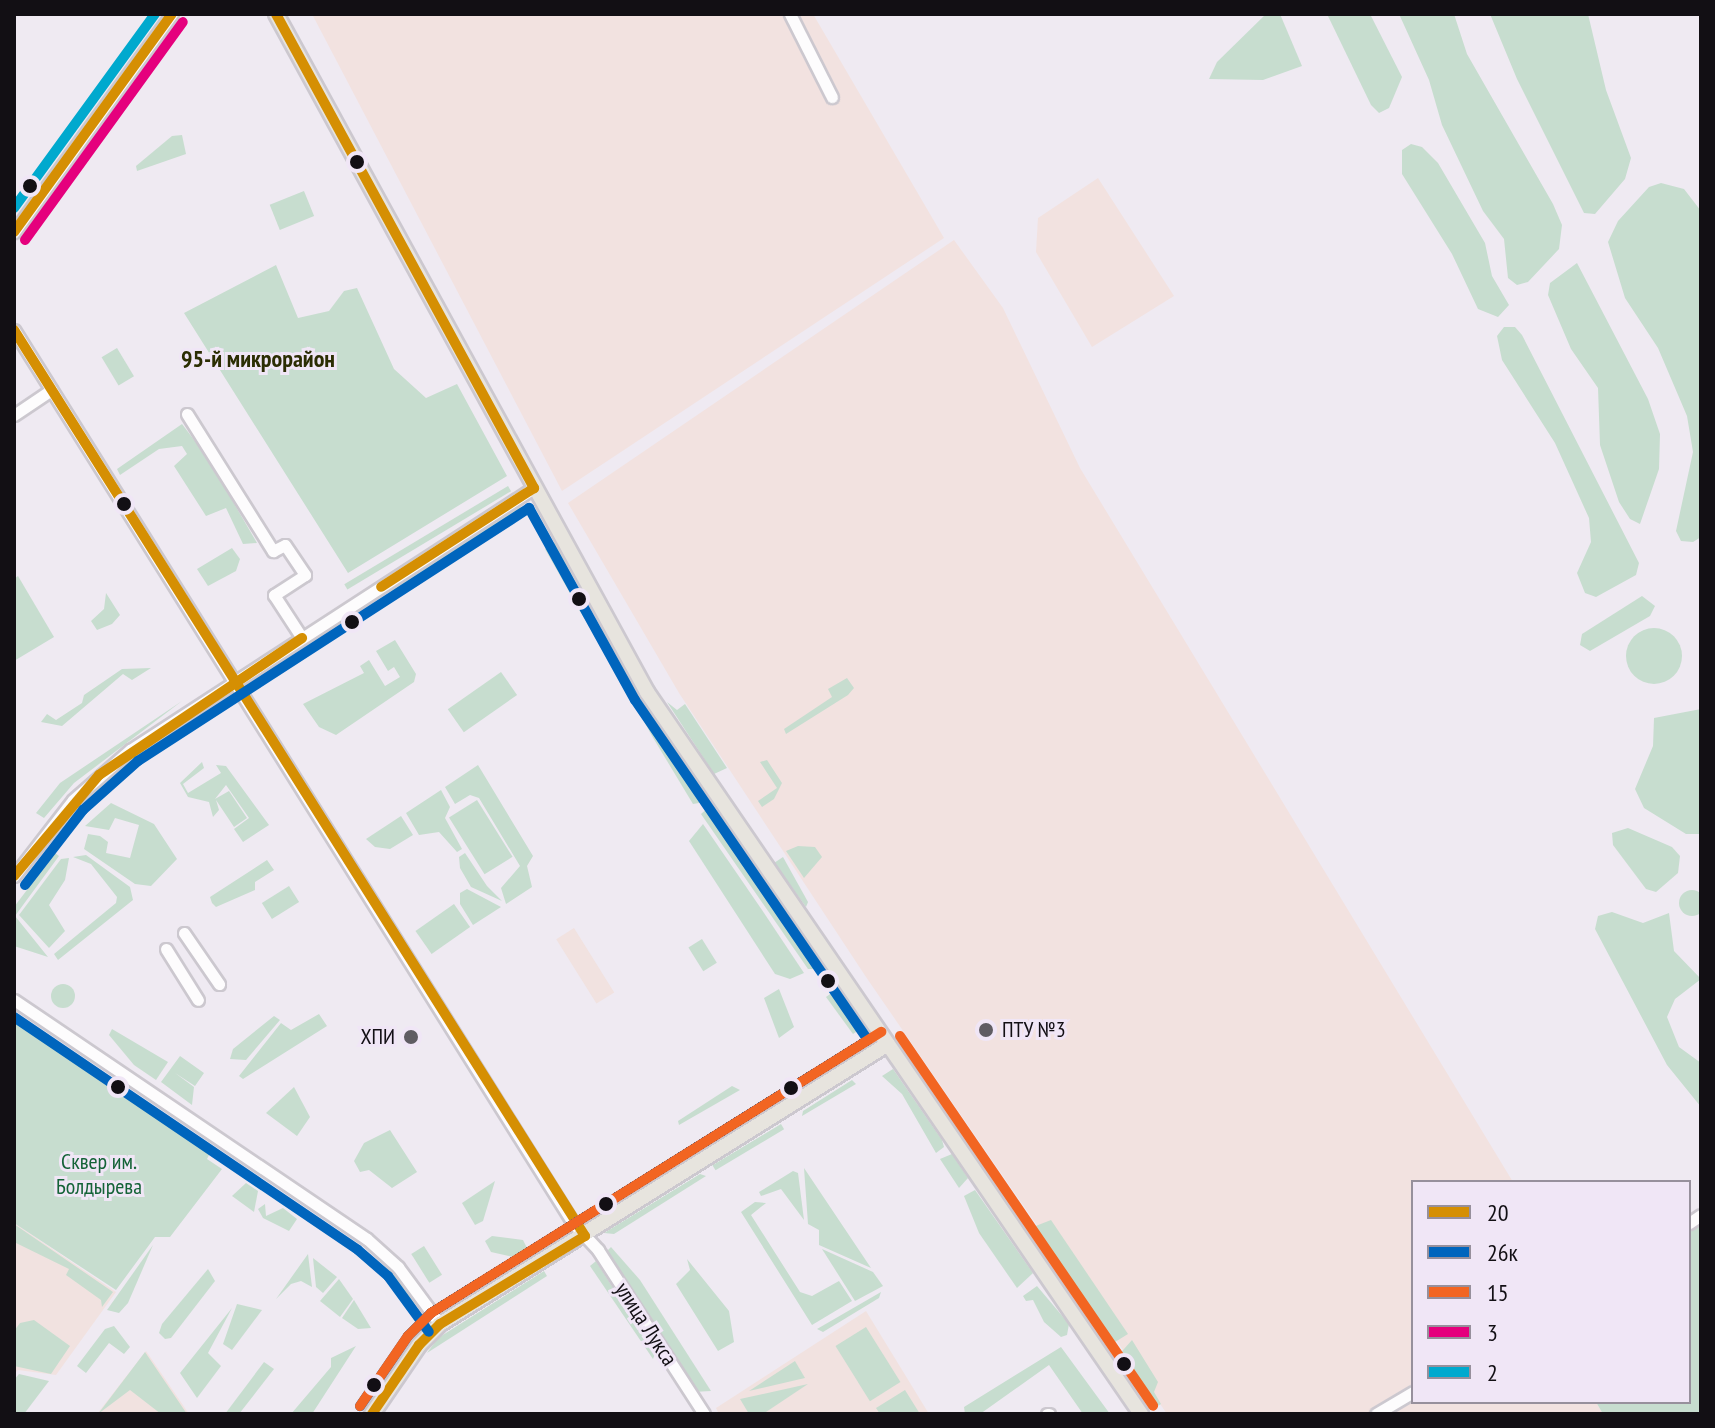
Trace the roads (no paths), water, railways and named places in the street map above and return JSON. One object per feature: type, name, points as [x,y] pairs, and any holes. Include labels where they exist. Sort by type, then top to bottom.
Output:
[{"type":"main road","points":[[276,14],[647,692],[1141,1414]]},
{"type":"main road","points":[[372,1414],[419,1345],[440,1324],[888,1044]]},
{"type":"street","points":[[14,232],[172,14]]},
{"type":"street","points":[[790,14],[832,97]]},
{"type":"street","name":"улица Лукса","points":[[14,330],[412,966],[585,1236],[704,1414]]},
{"type":"street","points":[[14,415],[51,390]]},
{"type":"street","points":[[187,414],[273,551],[285,545],[305,575],[274,595],[302,638]]},
{"type":"street","points":[[14,876],[53,824],[99,775],[234,682],[534,488]]},
{"type":"street","points":[[184,933],[219,984]]},
{"type":"street","points":[[166,949],[198,1000]]},
{"type":"street","points":[[14,1000],[367,1239],[398,1267],[440,1324]]},
{"type":"street","points":[[1376,1414],[1411,1393]]},
{"type":"place","name":"ПТУ №3","points":[[986,1030]]},
{"type":"place","name":"ХПИ","points":[[411,1037]]},
{"type":"district","name":"95-й микрорайон","points":[[258,359]]},
{"type":"park label","name":"Сквер им. Болдырева","points":[[99,1174]]}]
